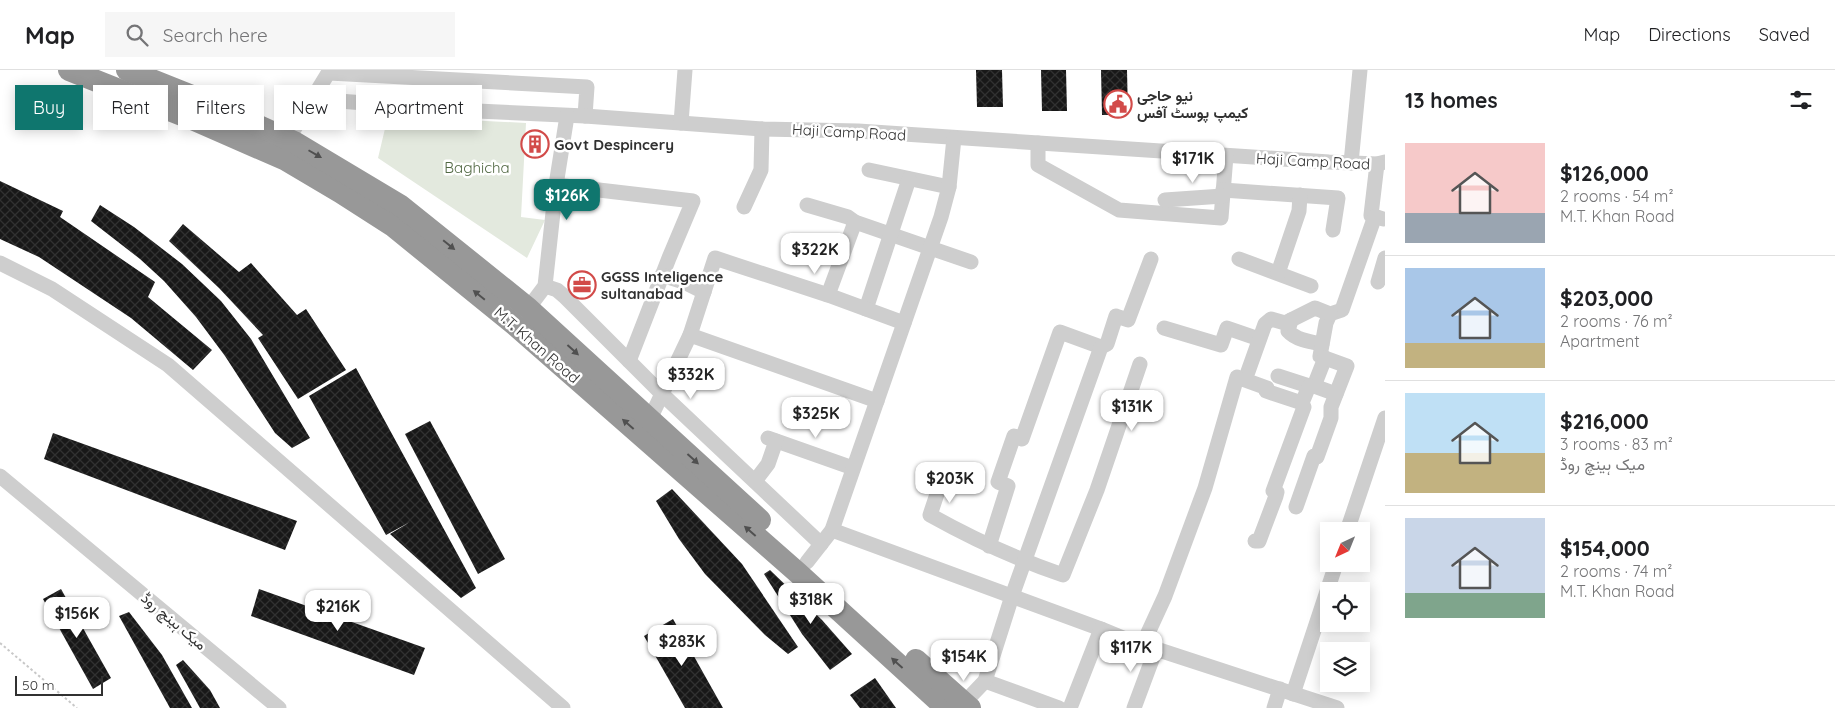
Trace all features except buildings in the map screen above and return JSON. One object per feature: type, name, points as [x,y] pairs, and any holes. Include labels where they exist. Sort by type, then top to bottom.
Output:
[{"type":"highway","name":"M.T. Khan Road","points":[[70,70],[192,119],[286,160],[393,226],[522,317],[650,419],[807,562],[960,706]]},
{"type":"highway","name":"M.T. Khan Road","points":[[127,70],[197,98],[288,139],[401,206],[798,573],[960,706]]},
{"type":"street","points":[[681,123],[685,70]]},
{"type":"street","points":[[1351,163],[1360,70]]},
{"type":"street","points":[[322,85],[330,71],[470,75],[587,87],[585,116]]},
{"type":"street","name":"Haji Camp Road","points":[[346,101],[762,129],[858,131],[1226,156],[1381,163]]},
{"type":"street","points":[[522,317],[545,286],[556,185],[567,116]]},
{"type":"street","points":[[744,207],[761,170],[762,129]]},
{"type":"street","points":[[288,139],[294,130]]},
{"type":"street","points":[[807,562],[832,530],[930,249],[941,217],[948,187],[954,138]]},
{"type":"street","points":[[1038,143],[1038,165],[1119,210],[1221,218],[1226,156]]},
{"type":"street","points":[[1302,403],[1244,380],[1264,324],[1271,319],[1285,323],[1315,308],[1330,314],[1342,310],[1380,218],[1371,215],[1381,163]]},
{"type":"street","points":[[869,170],[948,187]]},
{"type":"street","points":[[866,309],[909,178]]},
{"type":"street","points":[[556,185],[693,201],[629,361]]},
{"type":"street","points":[[1164,200],[1223,193],[1338,198],[1333,230]]},
{"type":"street","points":[[1278,273],[1299,212],[1300,195]]},
{"type":"street","points":[[807,205],[848,217],[854,222],[971,262]]},
{"type":"street","points":[[828,295],[854,222]]},
{"type":"street","points":[[650,419],[690,335],[715,258],[828,295],[904,323]]},
{"type":"street","points":[[1378,282],[1385,258]]},
{"type":"street","points":[[960,706],[985,681],[1012,596],[1101,347],[1107,344],[1116,316],[1128,320],[1151,259]]},
{"type":"street","points":[[1239,259],[1311,286]]},
{"type":"street","points":[[0,263],[52,289],[168,365],[563,708]]},
{"type":"street","points":[[662,275],[684,282],[704,292]]},
{"type":"street","points":[[545,286],[557,290],[564,296],[662,394],[821,544]]},
{"type":"street","points":[[1255,541],[1260,542],[1276,496],[1277,492],[1273,491],[1304,407],[1302,403],[1312,386],[1324,351],[1326,324],[1330,314]]},
{"type":"street","points":[[1276,496],[1297,505],[1314,456],[1317,457],[1331,418],[1331,407],[1347,366],[1309,342],[1292,335],[1288,331],[1290,320]]},
{"type":"street","points":[[1164,328],[1221,345],[1227,328],[1259,339]]},
{"type":"street","points":[[989,546],[1008,486],[998,482],[1014,436],[1022,439],[1060,332],[1101,347]]},
{"type":"street","points":[[690,335],[877,401]]},
{"type":"street","points":[[941,482],[930,515],[1024,562],[1063,575],[1097,490],[1140,364]]},
{"type":"street","points":[[1278,376],[1336,394]]},
{"type":"street","points":[[1134,708],[1149,647],[1165,596],[1205,488],[1238,377]]},
{"type":"street","points":[[1350,522],[1385,418]]},
{"type":"street","points":[[755,481],[768,464],[772,439],[853,468]]},
{"type":"street","name":"میک ہینچ روڈ","points":[[0,476],[279,708]]},
{"type":"street","points":[[832,530],[1149,647],[1337,708]]},
{"type":"street","points":[[1274,708],[1287,691],[1333,572]]},
{"type":"street","points":[[1070,708],[1101,629]]},
{"type":"street","points":[[985,681],[1058,708]]},
{"type":"path","points":[[0,643],[77,708]]},
{"type":"green space","name":"Baghicha","points":[[482,121],[526,123],[521,217],[545,220],[527,258],[378,158],[385,130],[482,130]]},
{"type":"place","name":"نیو حاجی کیمپ پوسٹ آفس","points":[[1118,104]]},
{"type":"place","name":"Govt Despincery","points":[[535,144]]},
{"type":"place","name":"GGSS Inteligence sultanabad","points":[[582,285]]}]
